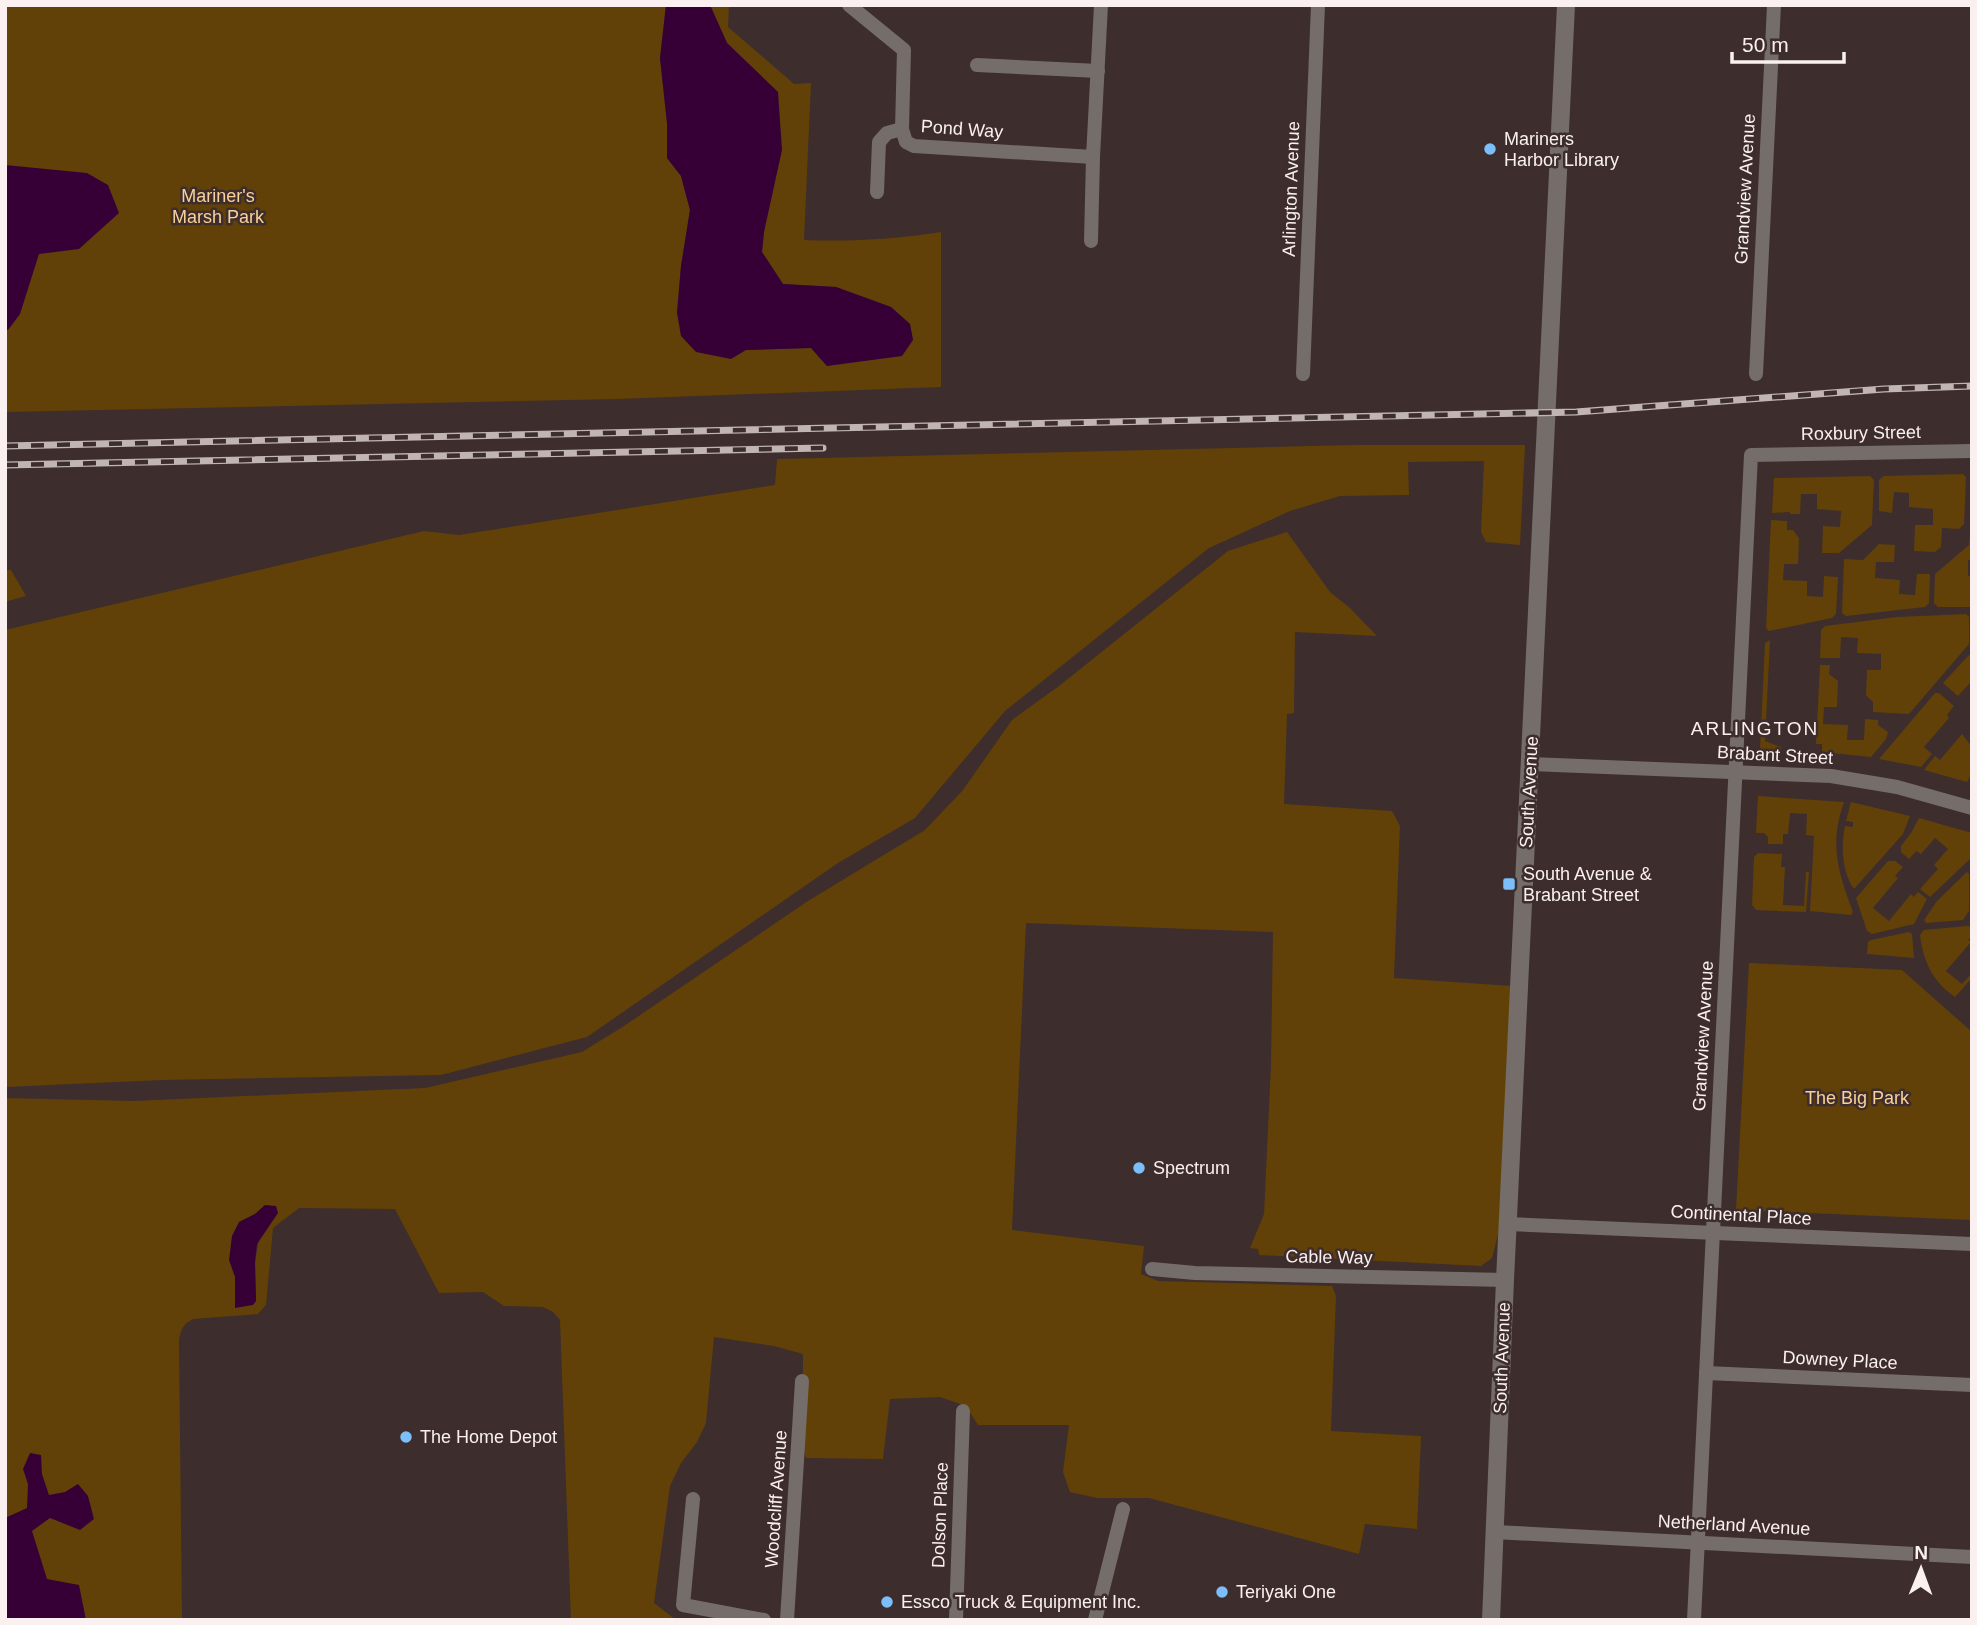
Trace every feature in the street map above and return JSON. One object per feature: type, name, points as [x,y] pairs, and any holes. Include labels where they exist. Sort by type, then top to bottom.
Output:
[{"type":"street","name":"Pond Way","points":[[849,5],[904,50],[902,129],[906,142],[914,146],[1093,157]]},
{"type":"street","points":[[1091,241],[1101,5]]},
{"type":"street","name":"Arlington Avenue","points":[[1303,374],[1318,5]]},
{"type":"street","name":"South Avenue","points":[[1491,1620],[1566,5]]},
{"type":"street","name":"Grandview Avenue","points":[[1756,374],[1774,5]]},
{"type":"street","points":[[977,65],[1098,71]]},
{"type":"street","points":[[877,192],[879,142],[887,133],[902,129]]},
{"type":"street","name":"Roxbury Street","points":[[1751,455],[1972,451]]},
{"type":"street","name":"Grandview Avenue","points":[[1694,1620],[1751,455]]},
{"type":"street","name":"Brabant Street","points":[[1530,764],[1831,776],[1897,787],[1972,808]]},
{"type":"street","name":"Continental Place","points":[[1509,1224],[1972,1244]]},
{"type":"street","name":"Cable Way","points":[[1152,1269],[1195,1273],[1505,1280]]},
{"type":"street","name":"Downey Place","points":[[1706,1373],[1972,1385]]},
{"type":"street","name":"Woodcliff Avenue","points":[[787,1620],[802,1381]]},
{"type":"street","name":"Dolson Place","points":[[956,1620],[963,1411]]},
{"type":"street","points":[[693,1499],[683,1605],[764,1620]]},
{"type":"street","points":[[1094,1620],[1123,1509]]},
{"type":"street","name":"Netherland Avenue","points":[[1495,1532],[1972,1557]]},
{"type":"green space","name":"Mariner's Marsh Park","points":[[5,5],[666,5],[660,58],[667,123],[667,158],[681,176],[690,210],[677,313],[746,350],[811,348],[827,366],[913,340],[910,324],[891,307],[836,287],[783,284],[762,252],[778,92],[727,43],[710,5],[729,5],[728,27],[794,84],[811,83],[804,240],[839,241],[941,232],[941,387],[617,399],[5,412]]},
{"type":"green space","points":[[1356,445],[1525,445],[1520,545],[1486,542],[1481,532],[1484,461],[1408,462],[1409,495],[1340,496],[1290,511],[1209,548],[1005,711],[915,818],[838,863],[587,1037],[441,1075],[162,1080],[5,1087],[5,630],[424,531],[459,535],[775,485],[777,459]]},
{"type":"green space","points":[[1963,474],[1966,477],[1964,524],[1959,529],[1942,528],[1941,547],[1935,552],[1914,551],[1915,525],[1933,525],[1933,509],[1909,507],[1909,493],[1894,492],[1892,513],[1879,511],[1879,480],[1884,476]]},
{"type":"green space","points":[[1870,476],[1874,480],[1872,525],[1839,553],[1822,553],[1823,526],[1840,527],[1841,511],[1817,509],[1817,494],[1801,494],[1800,514],[1772,513],[1774,478]]},
{"type":"green space","points":[[1771,520],[1787,521],[1787,530],[1793,530],[1799,538],[1798,564],[1784,564],[1783,580],[1807,581],[1807,596],[1823,597],[1824,576],[1838,577],[1836,614],[1832,618],[1769,631],[1766,628]]},
{"type":"green space","points":[[1287,532],[1330,592],[1377,636],[1295,632],[1294,713],[1287,714],[1284,804],[1392,811],[1400,826],[1394,978],[1512,986],[1501,1223],[1492,1258],[1481,1266],[1259,1255],[1258,1249],[1250,1248],[1264,1214],[1271,1064],[1273,932],[1026,923],[1012,1230],[1144,1246],[1141,1274],[1158,1281],[1332,1286],[1336,1296],[1331,1431],[1421,1436],[1417,1529],[1365,1524],[1359,1554],[1149,1498],[1097,1498],[1070,1492],[1063,1472],[1069,1425],[978,1425],[966,1406],[940,1397],[890,1399],[883,1459],[806,1458],[803,1447],[803,1354],[774,1346],[714,1337],[706,1423],[670,1486],[654,1603],[676,1620],[571,1620],[560,1320],[553,1312],[543,1307],[504,1306],[483,1292],[439,1293],[395,1209],[299,1208],[273,1228],[266,1305],[258,1314],[193,1319],[185,1325],[179,1340],[182,1620],[5,1620],[5,1098],[134,1101],[425,1088],[582,1052],[808,901],[925,830],[963,790],[1012,720],[1059,686],[1228,551]],"holes":[[[265,1205],[255,1262],[256,1301],[235,1307],[239,1222]]]},
{"type":"green space","points":[[1970,535],[1972,560],[1968,560],[1968,576],[1972,577],[1972,607],[1938,607],[1934,603],[1935,574],[1969,545]]},
{"type":"green space","points":[[1879,544],[1895,545],[1894,562],[1876,562],[1875,578],[1900,580],[1899,594],[1915,595],[1917,574],[1930,574],[1929,603],[1925,607],[1846,616],[1842,613],[1844,559],[1863,560]]},
{"type":"green space","points":[[5,570],[11,570],[26,596],[5,602]]},
{"type":"green space","points":[[1966,614],[1969,617],[1969,644],[1909,714],[1873,712],[1873,702],[1866,695],[1867,670],[1881,670],[1881,654],[1857,653],[1858,638],[1841,637],[1840,658],[1820,658],[1821,630],[1825,626],[1897,617]]},
{"type":"green space","points":[[1770,640],[1765,741],[1781,747],[1781,750],[1760,749],[1765,643]]},
{"type":"green space","points":[[1969,655],[1972,657],[1970,683],[1958,696],[1943,683]]},
{"type":"green space","points":[[1820,665],[1830,665],[1829,674],[1838,681],[1837,707],[1824,707],[1823,724],[1848,725],[1847,740],[1864,740],[1865,719],[1878,720],[1878,725],[1888,732],[1886,739],[1871,757],[1822,752],[1822,744],[1816,744]]},
{"type":"green space","points":[[1935,693],[1939,693],[1954,706],[1947,715],[1949,718],[1924,747],[1932,754],[1921,767],[1879,759]]},
{"type":"green space","points":[[1962,734],[1972,747],[1972,772],[1967,782],[1924,770],[1935,756],[1940,760]]},
{"type":"green space","points":[[1758,796],[1844,802],[1839,817],[1836,845],[1843,884],[1853,912],[1851,915],[1810,911],[1814,836],[1806,835],[1807,814],[1790,813],[1788,834],[1783,834],[1783,844],[1768,844],[1768,837],[1764,833],[1756,833]]},
{"type":"green space","points":[[1851,802],[1910,816],[1903,834],[1854,889],[1847,875],[1843,850],[1845,826],[1853,827],[1853,822],[1846,821]]},
{"type":"green space","points":[[1919,818],[1972,833],[1972,857],[1930,897],[1920,889],[1938,869],[1934,865],[1948,849],[1935,838],[1921,854],[1916,851],[1909,859],[1901,852],[1901,846]]},
{"type":"green space","points":[[1758,853],[1782,854],[1781,867],[1785,867],[1783,905],[1804,906],[1806,872],[1809,872],[1806,912],[1756,910],[1752,905],[1754,857]]},
{"type":"green space","points":[[1888,861],[1895,861],[1903,867],[1895,876],[1898,878],[1873,908],[1889,921],[1911,894],[1914,897],[1918,892],[1927,899],[1914,924],[1872,934],[1867,931],[1856,898]]},
{"type":"green space","points":[[1967,872],[1969,911],[1963,920],[1926,923],[1924,920],[1937,901]]},
{"type":"green space","points":[[1972,927],[1972,936],[1968,940],[1971,942],[1946,971],[1962,984],[1972,973],[1972,978],[1955,997],[1941,985],[1930,970],[1920,935],[1924,930]]},
{"type":"green space","points":[[1909,932],[1912,934],[1914,958],[1867,954],[1868,942],[1871,940]]},
{"type":"green space","name":"The Big Park","points":[[1749,963],[1902,970],[1972,1032],[1972,1220],[1736,1210]]},
{"type":"shaded area","points":[[666,5],[710,5],[727,43],[778,92],[782,150],[762,252],[783,284],[836,287],[891,307],[910,324],[913,340],[902,356],[827,366],[811,348],[746,350],[731,359],[696,352],[681,336],[677,313],[690,210],[681,176],[667,158],[667,123],[660,58]]},
{"type":"shaded area","points":[[5,165],[87,173],[108,185],[119,213],[79,249],[39,254],[20,314],[8,330],[5,330]]},
{"type":"shaded area","points":[[265,1205],[276,1206],[278,1213],[257,1244],[256,1301],[253,1305],[235,1308],[235,1277],[229,1260],[232,1236],[239,1222]]},
{"type":"shaded area","points":[[30,1453],[41,1455],[42,1474],[49,1495],[65,1492],[78,1484],[88,1496],[94,1519],[80,1530],[50,1518],[32,1531],[47,1579],[79,1585],[86,1620],[5,1620],[5,1518],[27,1508],[28,1484],[23,1469]]},
{"type":"railway","points":[[5,446],[1576,412],[1884,389],[1972,386]]},
{"type":"railway","points":[[5,465],[823,448]]},
{"type":"place","name":"Mariners Harbor Library","points":[[1490,149]]},
{"type":"place","name":"South Avenue & Brabant Street","points":[[1509,884]]},
{"type":"place","name":"Spectrum","points":[[1139,1168]]},
{"type":"place","name":"The Home Depot","points":[[406,1437]]},
{"type":"place","name":"Teriyaki One","points":[[1222,1592]]},
{"type":"place","name":"Essco Truck & Equipment Inc.","points":[[887,1602]]},
{"type":"district","name":"ARLINGTON","points":[[1755,728]]}]
